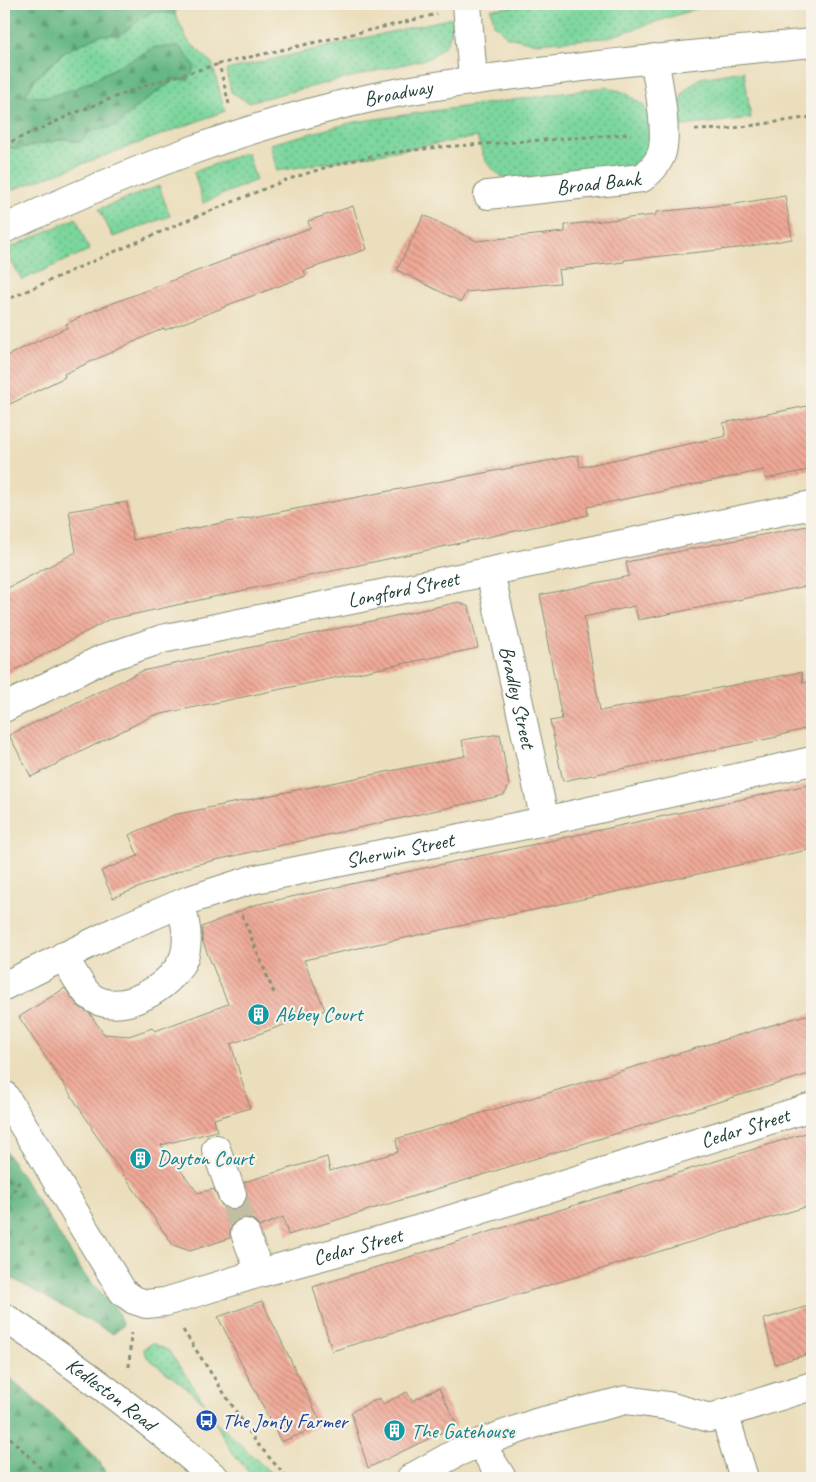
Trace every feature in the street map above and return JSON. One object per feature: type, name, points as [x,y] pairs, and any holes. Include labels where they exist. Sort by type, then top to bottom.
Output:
[{"type":"street","points":[[467,5],[473,79]]},
{"type":"street","name":"Broadway","points":[[4,228],[62,202],[206,145],[291,118],[374,97],[473,79],[654,58],[812,43]]},
{"type":"street","name":"Broad Bank","points":[[488,195],[642,178],[652,169],[661,154],[663,132],[662,106],[654,58]]},
{"type":"street","name":"Longford Street","points":[[4,708],[100,660],[162,639],[812,505]]},
{"type":"street","name":"Bradley Street","points":[[490,572],[545,820]]},
{"type":"street","name":"Sherwin Street","points":[[4,986],[116,931],[181,904],[251,880],[545,820],[812,761]]},
{"type":"street","points":[[63,956],[88,995],[104,1003],[121,1004],[144,996],[162,986],[175,974],[184,957],[187,944],[187,929],[181,904]]},
{"type":"street","points":[[4,1095],[123,1292],[134,1300]]},
{"type":"street","name":"Cedar Street","points":[[134,1300],[146,1304],[166,1302],[260,1273],[403,1234],[812,1107]]},
{"type":"street","points":[[216,1148],[232,1194]]},
{"type":"street","points":[[245,1233],[260,1273]]},
{"type":"street","name":"Kedleston Road","points":[[4,1317],[128,1406],[215,1478]]},
{"type":"street","points":[[411,1478],[456,1453],[480,1443],[539,1422],[626,1400],[668,1406],[710,1418],[812,1386]]},
{"type":"street","points":[[724,1413],[744,1478]]},
{"type":"street","points":[[480,1443],[502,1478]]},
{"type":"path","points":[[4,145],[77,112],[146,86],[219,64],[401,24],[467,5]]},
{"type":"path","points":[[219,64],[237,135]]},
{"type":"path","points":[[4,301],[109,254],[286,180],[327,167],[380,154],[440,147],[726,129],[812,116]]},
{"type":"path","points":[[231,887],[274,993]]},
{"type":"path","points":[[128,1406],[134,1300]]},
{"type":"path","points":[[166,1302],[256,1442],[288,1478]]},
{"type":"path","points":[[4,1432],[51,1478]]},
{"type":"green space","points":[[4,4],[178,4],[175,14],[152,11],[120,35],[100,35],[66,51],[35,79],[25,96],[48,97],[77,88],[155,47],[179,46],[195,66],[189,80],[175,79],[135,108],[116,126],[91,131],[80,142],[64,139],[17,149],[4,146]]},
{"type":"green space","points":[[541,4],[718,4],[708,5],[606,38],[535,43],[507,37],[494,24],[491,9]]},
{"type":"green space","points":[[152,11],[175,14],[188,41],[212,63],[225,111],[4,193],[4,146],[17,149],[64,139],[80,142],[91,131],[116,126],[135,108],[175,79],[189,80],[115,68],[77,88],[48,97],[25,96],[35,79],[66,51],[100,35],[120,35]]},
{"type":"green space","points":[[456,17],[447,44],[430,58],[248,102],[231,92],[226,70]]},
{"type":"green space","points":[[744,71],[751,118],[674,127],[673,114],[686,89],[700,78]]},
{"type":"green space","points":[[606,87],[626,93],[644,106],[650,120],[651,149],[642,163],[627,172],[506,179],[489,166],[477,137],[277,171],[270,144],[354,122]]},
{"type":"green space","points":[[247,152],[256,180],[203,203],[194,172]]},
{"type":"green space","points":[[159,186],[170,216],[113,237],[99,209]]},
{"type":"green space","points":[[76,218],[89,250],[22,280],[5,250]]},
{"type":"green space","points":[[4,1148],[84,1274],[117,1310],[123,1326],[113,1334],[4,1274]]},
{"type":"green space","points":[[153,1343],[169,1351],[205,1403],[147,1357],[143,1349]]},
{"type":"green space","points":[[4,1373],[99,1461],[108,1477],[117,1478],[4,1478]]},
{"type":"green space","points":[[214,1420],[276,1478],[253,1478],[230,1449]]},
{"type":"building","points":[[785,196],[792,239],[738,248],[624,260],[624,262],[558,270],[560,283],[466,292],[461,302],[397,270],[424,215],[476,241],[565,232],[565,225],[656,215],[656,212],[735,204]]},
{"type":"building","points":[[353,206],[367,249],[304,271],[306,276],[165,330],[164,328],[64,374],[65,377],[4,407],[4,357],[68,327],[66,324],[95,310],[310,228],[308,221]]},
{"type":"building","points":[[812,405],[812,469],[766,479],[764,470],[587,507],[588,515],[108,620],[4,676],[4,590],[76,552],[69,511],[127,502],[133,540],[578,455],[580,467],[726,436],[723,423]]},
{"type":"building","points":[[812,525],[812,585],[638,620],[635,606],[584,617],[600,711],[801,672],[803,683],[812,681],[812,727],[777,737],[563,781],[550,721],[562,719],[540,595],[629,576],[626,562]]},
{"type":"building","points":[[459,602],[469,607],[478,648],[152,716],[31,777],[9,735],[142,671]]},
{"type":"building","points":[[500,734],[509,786],[504,795],[194,865],[113,898],[101,871],[138,856],[129,835],[173,815],[465,756],[462,740]]},
{"type":"building","points":[[812,784],[812,849],[304,960],[325,1010],[231,1044],[250,1108],[214,1119],[217,1131],[161,1145],[198,1193],[214,1189],[222,1206],[229,1209],[237,1209],[244,1204],[247,1197],[244,1182],[327,1157],[330,1171],[398,1152],[396,1139],[812,1013],[812,1073],[288,1235],[283,1217],[259,1227],[255,1221],[240,1218],[233,1223],[230,1230],[230,1238],[190,1251],[173,1245],[91,1128],[19,1017],[65,988],[78,1006],[90,1014],[104,1034],[129,1036],[152,1028],[155,1031],[228,1004],[202,940],[202,927],[254,905]]},
{"type":"building","points":[[812,1131],[812,1205],[332,1351],[313,1287]]},
{"type":"building","points":[[262,1301],[322,1425],[281,1442],[218,1317]]},
{"type":"building","points":[[812,1305],[812,1353],[775,1364],[764,1319]]},
{"type":"building","name":"The Gatehouse","points":[[439,1388],[457,1425],[368,1468],[351,1412],[380,1398],[383,1404],[407,1392],[412,1401]]},
{"type":"tunnel","points":[[232,1194],[245,1233]]},
{"type":"place","name":"Abbey Court","points":[[259,1014]]},
{"type":"place","name":"Dayton Court","points":[[141,1158]]},
{"type":"place","name":"The Jonty Farmer","points":[[206,1421]]},
{"type":"place","name":"The Gatehouse","points":[[395,1431]]}]
